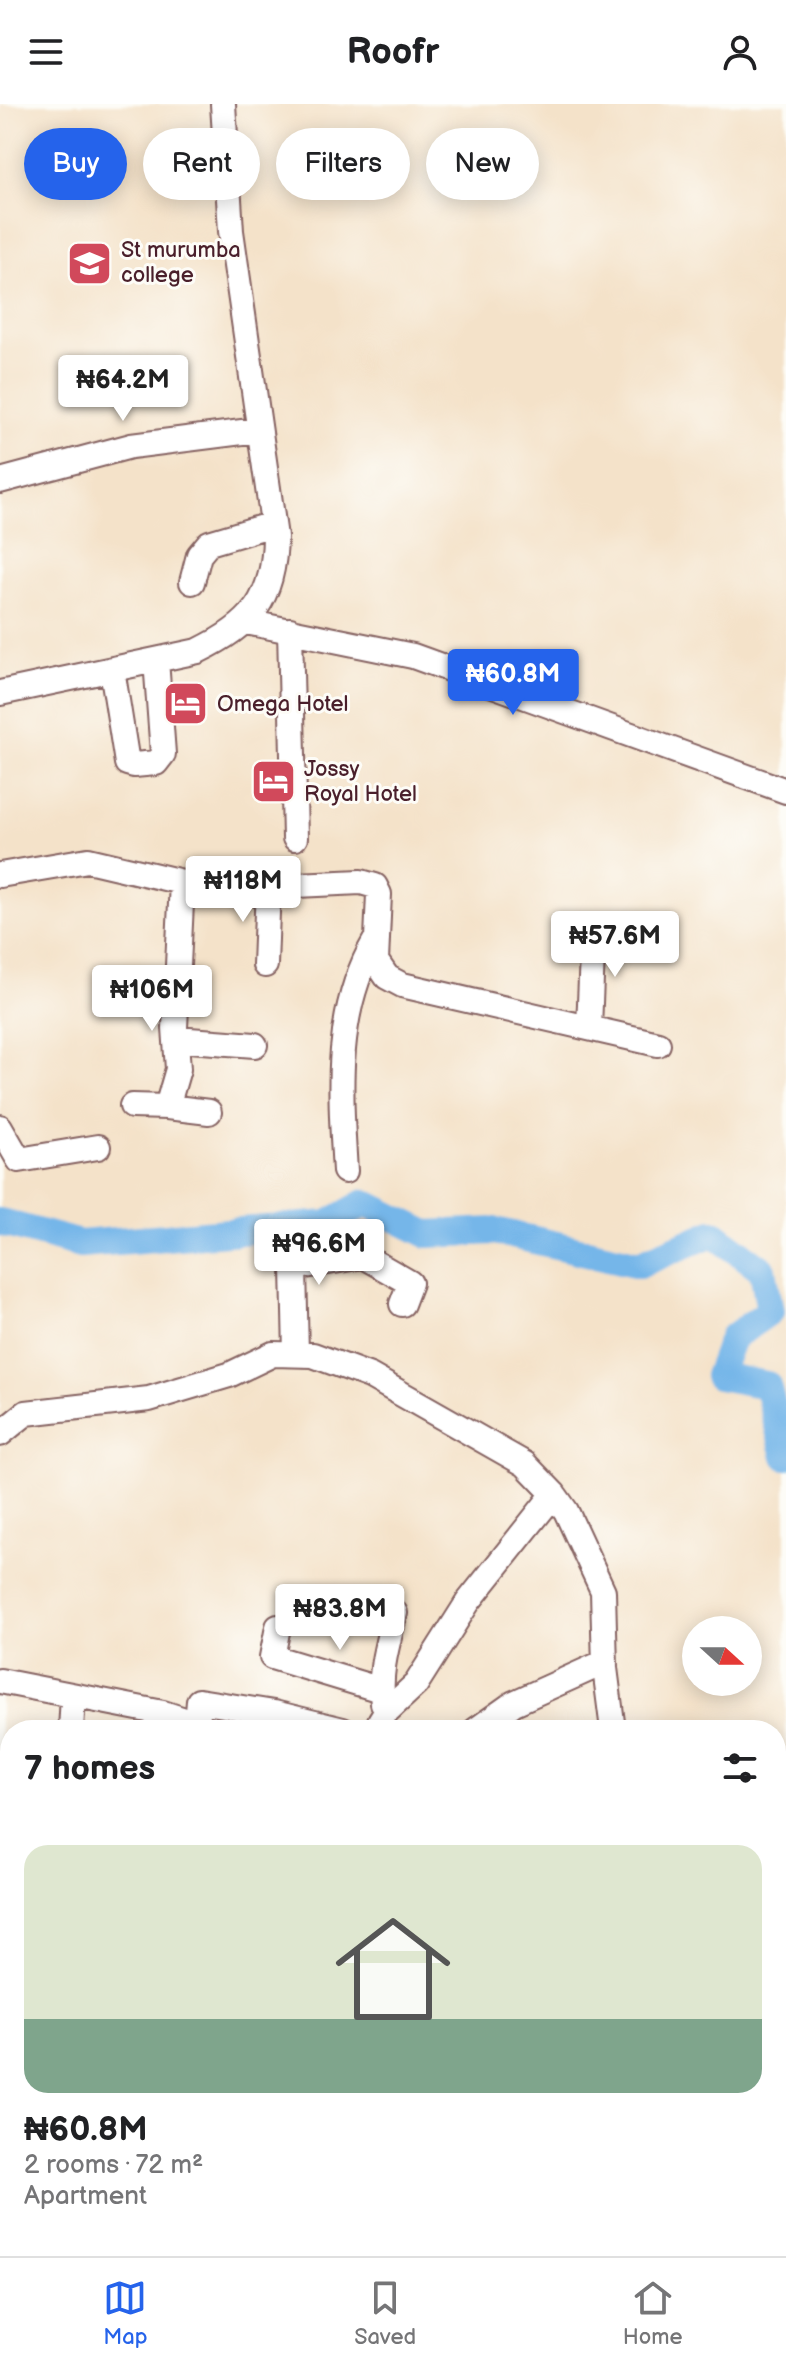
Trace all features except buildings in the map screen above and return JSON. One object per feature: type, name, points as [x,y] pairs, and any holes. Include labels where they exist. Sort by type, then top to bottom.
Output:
[{"type":"street","points":[[0,693],[198,651],[228,636],[246,622],[266,592],[275,565],[273,524],[231,231],[223,104]]},
{"type":"street","points":[[0,481],[131,446],[258,430]]},
{"type":"street","points":[[192,582],[199,555],[209,543],[273,524]]},
{"type":"street","points":[[246,622],[413,656],[786,791]]},
{"type":"street","points":[[290,630],[295,838]]},
{"type":"street","points":[[112,669],[127,763],[156,763],[163,754],[156,660]]},
{"type":"street","points":[[0,875],[88,860],[182,882],[268,886],[361,882],[375,886],[379,894],[376,961],[387,977],[402,985],[658,1044]]},
{"type":"street","points":[[167,1107],[178,1069],[176,1039],[182,882]]},
{"type":"street","points":[[265,965],[268,886]]},
{"type":"street","points":[[589,1028],[593,929]]},
{"type":"street","points":[[345,1171],[340,1082],[345,1021],[365,959],[377,938]]},
{"type":"street","points":[[176,1039],[255,1045]]},
{"type":"street","points":[[132,1106],[209,1112]]},
{"type":"street","points":[[0,1127],[19,1160],[98,1147]]},
{"type":"street","points":[[296,1354],[294,1268],[363,1256],[410,1283],[402,1304]]},
{"type":"street","points":[[0,1434],[26,1413],[149,1399],[229,1375],[273,1354],[313,1355],[370,1376],[525,1464],[566,1511],[603,1591],[605,1662],[612,1720]]},
{"type":"street","points":[[382,1711],[416,1684],[468,1602],[554,1494]]},
{"type":"street","points":[[382,1711],[395,1613]]},
{"type":"street","points":[[278,1627],[272,1657],[382,1711]]},
{"type":"street","points":[[490,1720],[514,1703],[605,1662]]},
{"type":"street","points":[[0,1681],[163,1713],[181,1720]]},
{"type":"street","points":[[72,1720],[73,1696]]},
{"type":"street","points":[[199,1720],[199,1701],[302,1720]]},
{"type":"waterway","points":[[0,1222],[80,1244],[328,1224],[365,1203],[427,1234],[495,1231],[639,1264],[713,1233],[763,1270],[770,1311],[732,1338],[718,1376],[767,1385],[786,1456]]},
{"type":"place","name":"St murumba college","points":[[90,263]]},
{"type":"place","name":"Omega Hotel","points":[[186,704]]},
{"type":"place","name":"Jossy Royal Hotel","points":[[273,782]]}]
